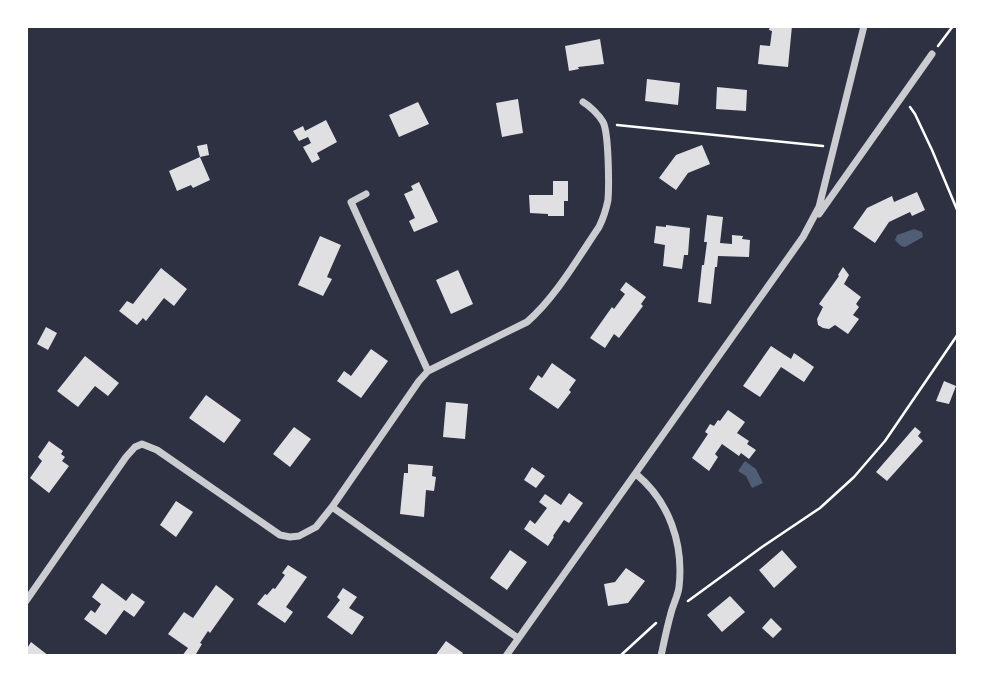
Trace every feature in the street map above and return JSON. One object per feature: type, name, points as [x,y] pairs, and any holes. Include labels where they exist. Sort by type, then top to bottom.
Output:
[{"type":"street","points":[[803,237],[819,207],[864,26]]},
{"type":"street","points":[[506,656],[932,54]]},
{"type":"street","points":[[26,601],[126,457],[142,444],[157,450],[280,535],[299,536],[316,527],[428,371],[527,322],[546,303],[599,227],[608,199],[604,122],[583,102]]},
{"type":"street","points":[[366,194],[351,202],[428,371]]},
{"type":"street","points":[[636,474],[657,494],[671,521],[679,550],[679,588],[661,656]]},
{"type":"street","points":[[332,507],[518,638]]},
{"type":"path","points":[[932,54],[953,26]]},
{"type":"path","points":[[903,97],[921,126],[958,212]]},
{"type":"path","points":[[604,122],[624,127],[835,148]]},
{"type":"path","points":[[620,656],[652,625],[820,508],[853,477],[885,441],[958,334]]},
{"type":"water","points":[[914,229],[922,232],[923,237],[905,247],[895,240],[897,235]]},
{"type":"water","points":[[745,461],[756,469],[763,483],[752,488],[746,476],[738,471]]},
{"type":"building","points":[[770,26],[792,26],[788,67],[758,64],[760,45],[770,46]]},
{"type":"building","points":[[600,39],[604,64],[578,67],[579,69],[569,71],[565,46]]},
{"type":"building","points":[[647,79],[680,83],[678,105],[645,101]]},
{"type":"building","points":[[717,87],[747,90],[746,111],[716,109]]},
{"type":"building","points":[[518,99],[523,133],[502,137],[496,103]]},
{"type":"building","points":[[418,102],[429,124],[399,137],[389,115]]},
{"type":"building","points":[[326,120],[337,142],[317,153],[320,159],[312,163],[303,147],[311,143],[308,137],[299,141],[293,131],[303,126],[305,131]]},
{"type":"building","points":[[207,144],[209,155],[200,157],[197,146]]},
{"type":"building","points":[[702,145],[710,164],[688,173],[676,190],[659,178],[676,155]]},
{"type":"building","points":[[200,157],[210,180],[193,188],[191,185],[177,191],[169,171]]},
{"type":"building","points":[[553,181],[568,181],[568,201],[564,201],[564,216],[530,213],[529,195],[553,195]]},
{"type":"building","points":[[419,182],[438,222],[414,232],[409,221],[415,218],[404,194],[413,190],[411,186]]},
{"type":"building","points":[[917,192],[925,210],[912,216],[910,212],[889,222],[875,243],[853,228],[867,208],[892,196],[894,202]]},
{"type":"building","points":[[707,215],[723,217],[720,243],[732,244],[732,235],[750,240],[749,257],[718,256],[711,304],[698,302],[707,242],[704,242]]},
{"type":"building","points":[[656,226],[690,228],[688,255],[684,255],[682,269],[663,266],[665,245],[654,243]]},
{"type":"building","points":[[320,236],[341,245],[327,277],[332,279],[323,296],[298,285]]},
{"type":"building","points":[[843,267],[849,275],[844,284],[861,297],[856,304],[859,307],[853,315],[859,319],[848,334],[835,325],[829,329],[823,328],[818,325],[817,319],[823,307],[819,304]]},
{"type":"building","points":[[161,268],[187,289],[174,306],[164,298],[146,321],[143,318],[137,325],[119,311],[127,301],[133,304]]},
{"type":"building","points":[[458,270],[473,304],[451,314],[436,280]]},
{"type":"building","points":[[626,282],[646,297],[641,304],[643,306],[619,338],[614,334],[605,348],[590,338],[625,294],[620,290]]},
{"type":"building","points":[[46,327],[57,333],[48,350],[37,344]]},
{"type":"building","points":[[771,346],[791,359],[794,353],[814,367],[804,382],[781,367],[760,397],[743,386]]},
{"type":"building","points":[[371,349],[388,361],[361,398],[337,381],[344,371],[351,376]]},
{"type":"building","points":[[85,356],[119,383],[108,396],[95,386],[78,407],[57,391]]},
{"type":"building","points":[[552,363],[576,380],[558,409],[529,389],[538,375],[542,378]]},
{"type":"building","points":[[944,381],[956,386],[949,404],[936,401]]},
{"type":"building","points":[[206,395],[241,420],[224,443],[189,418]]},
{"type":"building","points":[[446,402],[468,404],[465,439],[443,437]]},
{"type":"building","points":[[728,410],[745,422],[737,433],[756,450],[749,459],[741,453],[739,456],[722,444],[709,471],[692,458],[708,434],[705,432],[710,424],[714,426]]},
{"type":"building","points":[[294,427],[311,439],[290,467],[273,454]]},
{"type":"building","points":[[915,427],[921,432],[918,436],[923,441],[887,481],[876,472]]},
{"type":"building","points":[[49,441],[63,451],[61,454],[65,457],[62,461],[69,466],[49,493],[30,478],[42,461],[38,457]]},
{"type":"building","points":[[408,464],[433,466],[432,476],[436,477],[434,491],[426,490],[424,517],[400,514],[404,473],[408,473]]},
{"type":"building","points":[[532,467],[545,476],[536,488],[524,480]]},
{"type":"building","points":[[569,493],[583,503],[569,523],[564,520],[548,546],[524,529],[530,520],[535,524],[547,508],[539,502],[545,494],[561,505]]},
{"type":"building","points":[[176,501],[193,512],[176,537],[160,525]]},
{"type":"building","points":[[510,550],[527,562],[507,590],[490,578]]},
{"type":"building","points":[[782,550],[797,567],[774,588],[759,570]]},
{"type":"building","points":[[288,565],[307,577],[286,607],[293,612],[285,623],[257,604],[265,594],[275,589],[285,575],[282,573]]},
{"type":"building","points":[[626,568],[645,581],[628,603],[608,606],[604,584],[615,582]]},
{"type":"building","points":[[102,583],[126,601],[132,593],[145,602],[134,617],[124,610],[106,635],[84,619],[91,610],[95,613],[101,604],[92,597]]},
{"type":"building","points":[[216,585],[234,599],[200,643],[202,644],[196,654],[199,656],[182,656],[188,648],[168,634],[184,612],[193,618]]},
{"type":"building","points":[[343,588],[357,597],[349,608],[364,617],[352,635],[327,617],[340,600],[337,597]]},
{"type":"building","points":[[730,596],[745,612],[722,632],[707,615]]},
{"type":"building","points":[[771,618],[782,629],[773,638],[762,628]]},
{"type":"building","points":[[446,641],[463,653],[461,656],[435,656]]},
{"type":"building","points":[[31,642],[49,656],[26,656]]}]
